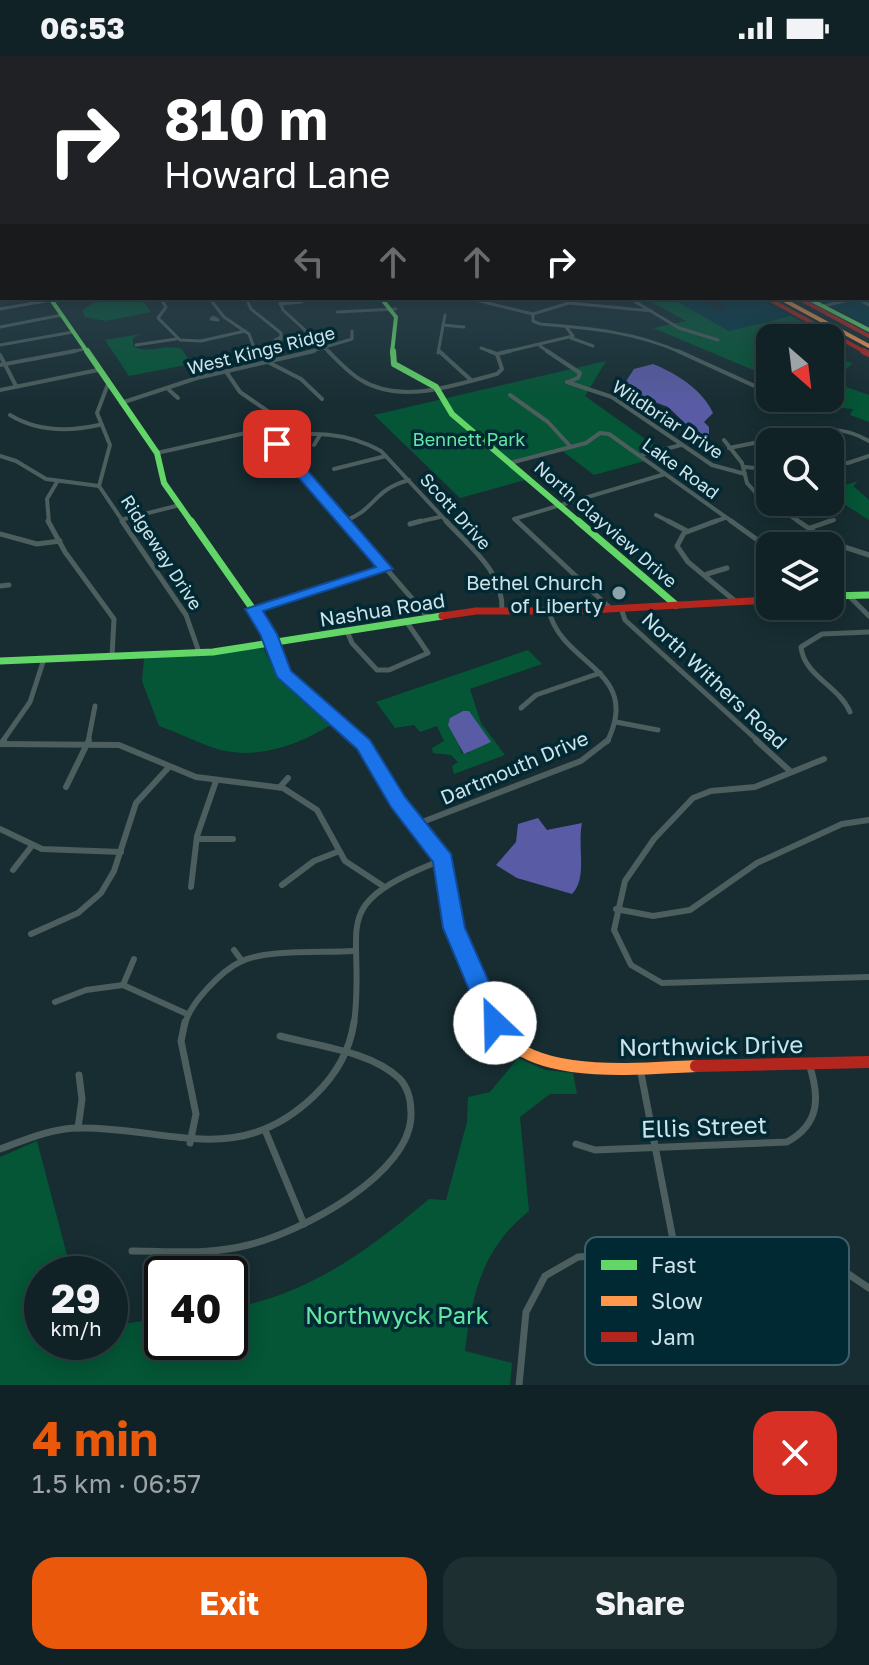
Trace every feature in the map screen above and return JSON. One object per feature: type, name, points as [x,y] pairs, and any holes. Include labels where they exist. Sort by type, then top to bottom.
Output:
[{"type":"main road","points":[[52,300],[157,453],[162,477],[253,609],[283,673],[364,745],[395,797],[443,860]]},
{"type":"main road","points":[[384,300],[396,309]]},
{"type":"main road","points":[[771,300],[869,354]]},
{"type":"main road","points":[[784,300],[869,346]]},
{"type":"main road","points":[[802,300],[869,336]]},
{"type":"main road","points":[[811,300],[869,330]]},
{"type":"main road","name":"North Clayview Drive","points":[[396,309],[398,315],[391,359],[394,364],[427,378],[439,388],[452,414],[676,605]]},
{"type":"main road","points":[[844,596],[869,595]]},
{"type":"main road","name":"Nashua Road","points":[[0,661],[199,652],[428,617],[502,611],[616,609],[756,601]]},
{"type":"main road","name":"Northwick Drive","points":[[443,860],[454,928],[495,1023],[517,1047],[554,1064],[579,1068],[869,1062]]},
{"type":"street","points":[[0,309],[46,300]]},
{"type":"street","points":[[161,300],[165,310],[158,318],[177,339]]},
{"type":"street","points":[[210,300],[221,314],[246,331],[250,347],[268,362],[301,379],[322,399]]},
{"type":"street","points":[[247,300],[251,309],[278,330],[281,337]]},
{"type":"street","points":[[475,300],[533,314],[569,303],[652,311]]},
{"type":"street","points":[[633,300],[683,330],[718,340]]},
{"type":"street","points":[[823,306],[850,300]]},
{"type":"street","points":[[280,301],[302,302]]},
{"type":"street","points":[[280,301],[325,349],[362,382],[392,389],[439,388],[502,371],[497,354]]},
{"type":"street","points":[[337,312],[396,309]]},
{"type":"street","points":[[213,317],[221,314]]},
{"type":"street","points":[[533,314],[533,321],[537,323],[656,341],[756,387]]},
{"type":"street","points":[[0,327],[62,315]]},
{"type":"street","points":[[445,315],[438,354],[471,380]]},
{"type":"street","points":[[443,325],[464,327]]},
{"type":"street","points":[[567,328],[574,334],[570,338]]},
{"type":"street","points":[[136,345],[177,339],[187,341],[246,331]]},
{"type":"street","name":"West Kings Ridge","points":[[121,403],[197,378],[350,342],[352,331]]},
{"type":"street","points":[[0,345],[73,332]]},
{"type":"street","points":[[481,348],[497,354],[570,338],[593,346]]},
{"type":"street","points":[[185,348],[187,341]]},
{"type":"street","name":"Wildbriar Drive","points":[[538,345],[580,373],[578,378],[567,382],[612,397],[716,467],[745,470],[750,487],[756,491]]},
{"type":"street","points":[[243,348],[250,347]]},
{"type":"street","points":[[3,365],[85,349]]},
{"type":"street","points":[[0,355],[16,387]]},
{"type":"street","points":[[0,390],[98,370]]},
{"type":"street","points":[[227,373],[240,392],[269,412]]},
{"type":"street","name":"Ridgeway Drive","points":[[108,384],[95,409],[99,425],[110,445],[99,486],[124,519],[195,634],[199,652]]},
{"type":"street","points":[[385,398],[392,389]]},
{"type":"street","points":[[168,390],[178,398]]},
{"type":"street","points":[[510,395],[548,422],[571,446],[510,463]]},
{"type":"street","points":[[10,415],[25,424],[65,430],[99,425]]},
{"type":"street","name":"Scott Drive","points":[[157,453],[250,432],[264,432],[272,438],[321,434],[371,444],[387,456],[497,577],[503,592],[502,611]]},
{"type":"street","points":[[844,432],[869,441]]},
{"type":"street","name":"Lake Road","points":[[571,446],[606,433],[756,539]]},
{"type":"street","points":[[314,445],[321,434]]},
{"type":"street","points":[[272,438],[428,617]]},
{"type":"street","points":[[724,440],[745,470],[755,468]]},
{"type":"street","points":[[729,449],[756,443]]},
{"type":"street","points":[[641,455],[681,445]]},
{"type":"street","points":[[0,456],[20,459],[35,474],[57,482],[99,486]]},
{"type":"street","points":[[334,469],[387,456]]},
{"type":"street","points":[[844,463],[869,456]]},
{"type":"street","points":[[560,505],[666,474]]},
{"type":"street","points":[[343,521],[361,515],[386,486],[409,480]]},
{"type":"street","points":[[57,482],[46,495],[43,509],[60,541],[113,615],[112,656]]},
{"type":"street","points":[[124,519],[180,505]]},
{"type":"street","name":"North Withers Road","points":[[560,505],[514,519],[791,772]]},
{"type":"street","points":[[656,515],[687,531]]},
{"type":"street","name":"Wildbriar Drive","points":[[791,516],[835,545],[869,555]]},
{"type":"street","points":[[410,524],[440,517]]},
{"type":"street","points":[[726,518],[687,531],[677,541],[683,558],[723,586],[736,602]]},
{"type":"street","points":[[809,529],[834,520]]},
{"type":"street","points":[[0,534],[37,544],[60,541]]},
{"type":"street","points":[[706,574],[727,568]]},
{"type":"street","points":[[253,609],[386,569]]},
{"type":"street","points":[[0,586],[9,585]]},
{"type":"street","points":[[849,596],[869,616]]},
{"type":"street","points":[[549,611],[553,628],[600,673],[616,694],[616,722],[658,730]]},
{"type":"street","points":[[347,630],[352,643],[371,666],[386,671],[428,653],[406,621]]},
{"type":"street","points":[[850,712],[844,696],[801,658],[801,647],[807,640],[834,633],[869,632]]},
{"type":"street","points":[[1,745],[30,702],[44,659]]},
{"type":"street","points":[[521,708],[536,695],[600,673]]},
{"type":"street","points":[[66,787],[89,744],[95,706]]},
{"type":"street","name":"Dartmouth Drive","points":[[417,824],[587,758],[603,747],[616,722]]},
{"type":"street","points":[[1,745],[128,747],[169,767],[216,781],[256,782],[280,787],[298,795],[317,810],[337,852],[349,865],[383,886]]},
{"type":"street","points":[[824,759],[755,787],[711,791],[693,798],[642,854],[622,887],[614,930],[624,957],[639,972],[662,983],[869,977]]},
{"type":"street","points":[[31,934],[94,901],[111,880],[122,852],[132,809],[145,790],[169,767]]},
{"type":"street","points":[[280,787],[288,778]]},
{"type":"street","points":[[191,887],[197,839],[216,781]]},
{"type":"street","points":[[616,909],[653,916],[690,910],[752,865],[842,824],[869,820]]},
{"type":"street","points":[[0,829],[31,847],[59,852],[122,852]]},
{"type":"street","points":[[197,839],[233,839]]},
{"type":"street","points":[[13,870],[31,847]]},
{"type":"street","points":[[282,885],[306,866],[337,852]]},
{"type":"street","points":[[0,1149],[56,1129],[78,1128],[190,1143],[230,1141],[265,1130],[312,1099],[345,1055],[356,1012],[353,951],[361,910],[383,886],[443,860]]},
{"type":"street","points":[[234,950],[242,961]]},
{"type":"street","points":[[190,1143],[196,1114],[181,1041],[187,1014],[216,978],[242,961],[279,955],[353,951]]},
{"type":"street","points":[[123,985],[134,959]]},
{"type":"street","points":[[55,1002],[86,990],[123,985],[187,1014]]},
{"type":"street","points":[[132,1251],[238,1248],[304,1224],[331,1210],[395,1155],[411,1125],[413,1110],[400,1079],[377,1065],[280,1036]]},
{"type":"street","name":"Ellis Street","points":[[576,1144],[595,1150],[776,1144],[798,1137],[812,1124],[818,1104],[809,1063]]},
{"type":"street","points":[[640,1067],[673,1237]]},
{"type":"street","points":[[78,1128],[82,1099],[79,1075]]},
{"type":"street","points":[[265,1130],[304,1224]]},
{"type":"street","points":[[519,1385],[526,1312],[545,1276],[578,1257],[585,1256]]},
{"type":"street","points":[[849,1274],[869,1288]]},
{"type":"shaded area","points":[[675,300],[700,300],[719,312],[727,306],[711,300],[762,300],[791,316],[729,331]]},
{"type":"shaded area","points":[[820,300],[869,300],[869,326]]},
{"type":"green space","points":[[142,300],[151,312],[106,321],[85,317],[82,310],[94,303]]},
{"type":"green space","points":[[648,300],[675,300],[729,331],[756,324],[756,371],[653,328],[686,321]]},
{"type":"green space","points":[[791,316],[806,324],[758,324]]},
{"type":"green space","points":[[141,334],[133,338],[133,346],[182,349],[191,364],[129,376],[105,340]]},
{"type":"green space","name":"Bennett Park","points":[[606,361],[585,396],[658,448],[636,454],[645,461],[594,475],[561,450],[508,464],[525,480],[460,498],[374,415]]},
{"type":"green space","points":[[844,361],[853,363],[844,371]]},
{"type":"green space","points":[[844,386],[869,395],[869,422],[850,415],[853,409],[844,408]]},
{"type":"green space","points":[[858,481],[853,486],[869,500],[869,520],[844,504],[844,486]]},
{"type":"green space","points":[[263,647],[283,681],[331,725],[274,750],[243,753],[211,747],[159,726],[142,681],[144,658],[218,654]]},
{"type":"green space","points":[[528,650],[542,664],[470,689],[481,723],[505,755],[454,774],[452,766],[458,762],[451,755],[433,753],[432,748],[444,741],[437,726],[420,732],[414,725],[395,728],[376,702]],"holes":[[[469,711],[478,725],[469,753],[462,754],[450,718]]]},
{"type":"green space","name":"Northwyck Park","points":[[518,1058],[545,1070],[573,1073],[577,1094],[550,1094],[520,1117],[529,1211],[500,1241],[490,1257],[471,1310],[465,1351],[512,1363],[510,1385],[0,1385],[0,1157],[37,1141],[67,1256],[24,1256],[24,1360],[128,1360],[128,1323],[144,1321],[144,1360],[248,1360],[248,1304],[312,1281],[361,1252],[429,1199],[446,1200],[467,1122],[468,1097],[490,1092]]},
{"type":"water","points":[[653,364],[688,383],[703,397],[713,413],[704,422],[709,427],[709,440],[705,442],[668,407],[621,389],[634,369]]},
{"type":"water","points":[[469,711],[491,742],[464,754],[448,725],[450,718]]},
{"type":"water","points":[[538,818],[547,830],[582,823],[580,879],[572,894],[517,878],[496,865],[516,842],[518,824]]},
{"type":"traffic: fast","points":[[51,300],[157,453],[164,483],[264,625],[283,673],[290,679]]},
{"type":"traffic: fast","points":[[384,300],[396,317],[391,359],[394,364],[436,387],[452,414],[676,605]]},
{"type":"traffic: fast","points":[[811,300],[869,330]]},
{"type":"traffic: fast","points":[[844,596],[869,595]]},
{"type":"traffic: fast","points":[[0,661],[213,652],[442,616]]},
{"type":"traffic: slow","points":[[784,300],[869,346]]},
{"type":"traffic: slow","points":[[290,679],[364,745],[395,797],[443,860],[449,877],[454,928],[499,1030],[519,1047],[541,1058],[566,1065],[618,1069],[696,1066]]},
{"type":"traffic: jam","points":[[771,300],[869,354]]},
{"type":"traffic: jam","points":[[802,300],[869,336]]},
{"type":"traffic: jam","points":[[442,616],[476,611],[573,611],[756,601]]},
{"type":"traffic: jam","points":[[696,1066],[869,1062]]},
{"type":"place","name":"Bethel Church of Liberty","points":[[619,593]]},
{"type":"route","points":[[277,444],[386,569],[253,609],[269,634],[275,658],[283,673],[364,745],[398,802],[445,863],[454,928],[495,1023]]}]
